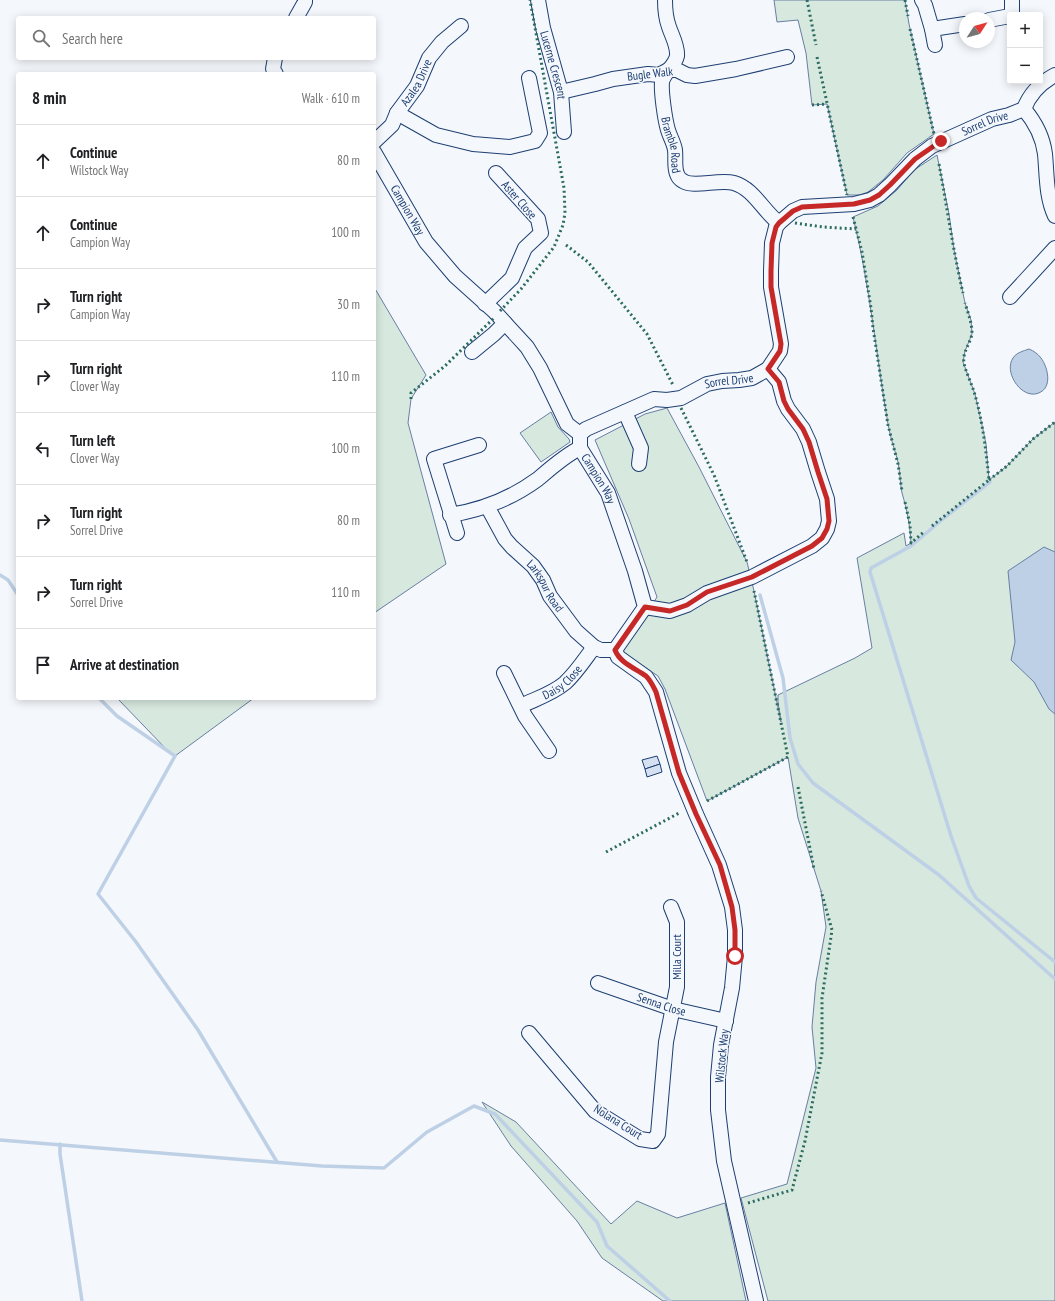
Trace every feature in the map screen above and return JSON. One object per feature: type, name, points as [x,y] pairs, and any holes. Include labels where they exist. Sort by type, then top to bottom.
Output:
[{"type":"street","points":[[297,16],[305,0]]},
{"type":"street","name":"Lucerne Crescent","points":[[538,0],[543,28],[561,92],[564,132]]},
{"type":"street","name":"Bramble Road","points":[[665,0],[668,26],[676,47],[677,57],[662,82],[664,110],[668,130],[672,139],[677,176],[682,181],[689,184],[722,182],[733,183],[741,186],[753,195],[779,223]]},
{"type":"street","points":[[922,0],[925,5],[932,29],[935,45]]},
{"type":"street","points":[[1011,12],[1012,0]]},
{"type":"street","points":[[995,19],[1007,16]]},
{"type":"street","points":[[932,29],[959,25]]},
{"type":"street","name":"Azalea Drive","points":[[376,140],[392,125],[397,112],[417,86],[429,58],[442,42],[461,26]]},
{"type":"street","name":"Bugle Walk","points":[[561,92],[613,79],[648,74],[659,75],[668,70],[677,70],[695,76],[736,69],[786,57]]},
{"type":"street","points":[[275,60],[273,68],[275,72]]},
{"type":"street","points":[[1055,75],[1040,84],[1031,86],[1024,110],[1032,119],[1045,153],[1047,190],[1055,216]]},
{"type":"street","points":[[397,112],[436,135],[473,144],[510,147],[536,141],[540,133],[529,78]]},
{"type":"street","name":"Sorrel Drive","points":[[450,515],[463,513],[486,506],[527,486],[570,453],[580,441],[586,429],[654,399],[667,400],[681,398],[707,384],[752,378],[768,369],[780,351],[781,344],[771,287],[772,243],[776,227],[779,223],[793,211],[802,207],[854,204],[870,200],[879,195],[915,159],[932,146],[985,122],[1024,110]]},
{"type":"street","name":"Campion Way","points":[[376,155],[426,242],[455,276],[505,323],[534,357],[567,424],[580,441],[608,493],[633,565],[645,607]]},
{"type":"street","name":"Aster Close","points":[[485,304],[512,278],[525,248],[541,233],[538,219],[496,173]]},
{"type":"street","points":[[1010,297],[1055,248]]},
{"type":"street","points":[[472,352],[505,323]]},
{"type":"street","points":[[594,647],[601,650],[615,650],[645,607],[670,611],[687,605],[707,592],[752,577],[812,546],[822,538],[829,521],[827,499],[809,442],[803,429],[784,401],[779,382],[768,369]]},
{"type":"street","points":[[625,412],[641,448],[639,464]]},
{"type":"street","points":[[457,533],[450,515],[434,459],[479,444]]},
{"type":"street","name":"Larkspur Road","points":[[486,506],[505,539],[533,566],[543,580],[550,596],[576,631],[594,647]]},
{"type":"street","name":"Daisy Close","points":[[520,706],[556,689],[565,683],[594,647]]},
{"type":"street","name":"Wilstock Way","points":[[615,650],[618,657],[652,683],[656,692],[679,773],[720,865],[732,907],[735,930],[735,956],[732,988],[721,1045],[718,1077],[719,1130],[724,1160],[756,1301]]},
{"type":"street","points":[[504,673],[525,716],[549,751]]},
{"type":"street","name":"Milla Court","points":[[670,907],[677,922],[677,987],[674,1009]]},
{"type":"street","name":"Senna Close","points":[[598,983],[674,1009],[726,1021]]},
{"type":"street","name":"Nolana Court","points":[[529,1033],[595,1111],[640,1139],[654,1141],[658,1134],[666,1042],[674,1009]]},
{"type":"shaded area","points":[[774,0],[905,0],[934,134],[907,153],[883,180],[868,192],[860,195],[847,195],[827,104],[812,105],[806,53],[798,20],[777,22]]},
{"type":"shaded area","points":[[937,155],[949,214],[954,250],[965,303],[971,320],[972,334],[965,351],[963,362],[975,394],[982,425],[986,444],[989,480],[1007,466],[1033,439],[1055,422],[1055,1301],[768,1301],[741,1198],[787,1184],[816,1068],[812,1027],[816,982],[826,927],[821,891],[798,818],[788,757],[707,801],[665,689],[658,676],[622,652],[657,597],[629,519],[595,440],[645,414],[667,408],[747,562],[781,722],[778,695],[855,658],[872,648],[857,558],[904,533],[906,546],[911,543],[898,462],[888,424],[864,268],[853,217],[878,206],[897,190],[914,170]]},
{"type":"shaded area","points":[[376,290],[426,375],[411,399],[408,423],[446,564],[376,612]]},
{"type":"shaded area","points":[[551,412],[558,427],[570,442],[541,462],[520,433]]},
{"type":"shaded area","points":[[119,700],[251,700],[175,756],[169,752]]},
{"type":"shaded area","points":[[482,1102],[516,1122],[611,1224],[637,1201],[677,1218],[725,1203],[746,1301],[663,1301],[602,1258],[577,1221],[511,1146]]},
{"type":"water","points":[[1029,349],[1041,358],[1046,368],[1048,379],[1045,389],[1035,394],[1029,394],[1019,387],[1012,376],[1010,369],[1014,356]]},
{"type":"water","points":[[1044,547],[1055,552],[1055,714],[1049,709],[1034,682],[1011,660],[1015,642],[1008,571]]},
{"type":"building","points":[[657,756],[660,764],[645,769],[642,760]]},
{"type":"building","points":[[660,764],[662,772],[647,777],[645,769]]},
{"type":"waterway","points":[[990,482],[911,546],[871,568],[870,572],[951,836],[969,886],[976,898],[1055,962]]},
{"type":"waterway","points":[[0,575],[8,580],[16,592]]},
{"type":"waterway","points":[[760,595],[783,678],[790,738],[798,764],[813,783],[939,875],[1055,979]]},
{"type":"waterway","points":[[101,700],[117,716],[175,756],[98,894],[136,942],[198,1030],[277,1162]]},
{"type":"waterway","points":[[0,1140],[322,1166],[384,1168],[427,1132],[474,1106],[495,1114],[597,1222],[607,1246],[670,1301]]},
{"type":"waterway","points":[[60,1144],[60,1154],[82,1301]]},
{"type":"hedge","points":[[500,311],[521,289],[554,247],[563,225],[565,213],[564,188],[530,0]]},
{"type":"hedge","points":[[807,0],[816,45]]},
{"type":"hedge","points":[[905,0],[908,16]]},
{"type":"hedge","points":[[910,29],[934,134]]},
{"type":"hedge","points":[[817,57],[847,195]]},
{"type":"hedge","points":[[812,105],[827,104]]},
{"type":"hedge","points":[[939,164],[963,293]]},
{"type":"hedge","points":[[853,217],[862,252],[888,425],[898,464],[902,491]]},
{"type":"hedge","points":[[795,223],[823,227],[856,229]]},
{"type":"hedge","points":[[566,245],[588,262],[647,334],[673,385]]},
{"type":"hedge","points":[[932,526],[989,480],[980,416],[974,391],[964,363],[965,351],[972,333],[971,322],[965,303]]},
{"type":"hedge","points":[[411,399],[411,393],[445,366],[495,317]]},
{"type":"hedge","points":[[681,408],[714,475],[747,562]]},
{"type":"hedge","points":[[989,480],[1007,466],[1033,439],[1055,422]]},
{"type":"hedge","points":[[905,502],[910,525],[911,543],[925,531]]},
{"type":"hedge","points":[[707,801],[788,757],[754,591]]},
{"type":"hedge","points":[[798,787],[814,869]]},
{"type":"hedge","points":[[606,852],[681,812]]},
{"type":"hedge","points":[[748,1203],[792,1190],[805,1141],[822,1053],[822,998],[832,930],[821,891]]},
{"type":"route","points":[[735,956],[735,930],[732,907],[720,865],[679,773],[656,692],[652,683],[618,657],[615,650],[645,607],[670,611],[687,605],[707,592],[752,577],[812,546],[822,538],[829,521],[827,499],[824,488],[809,442],[803,429],[788,409],[784,401],[779,382],[768,369],[780,351],[781,344],[771,287],[771,253],[776,227],[785,217],[802,207],[854,204],[870,200],[879,195],[890,185],[915,159],[941,141]]}]
